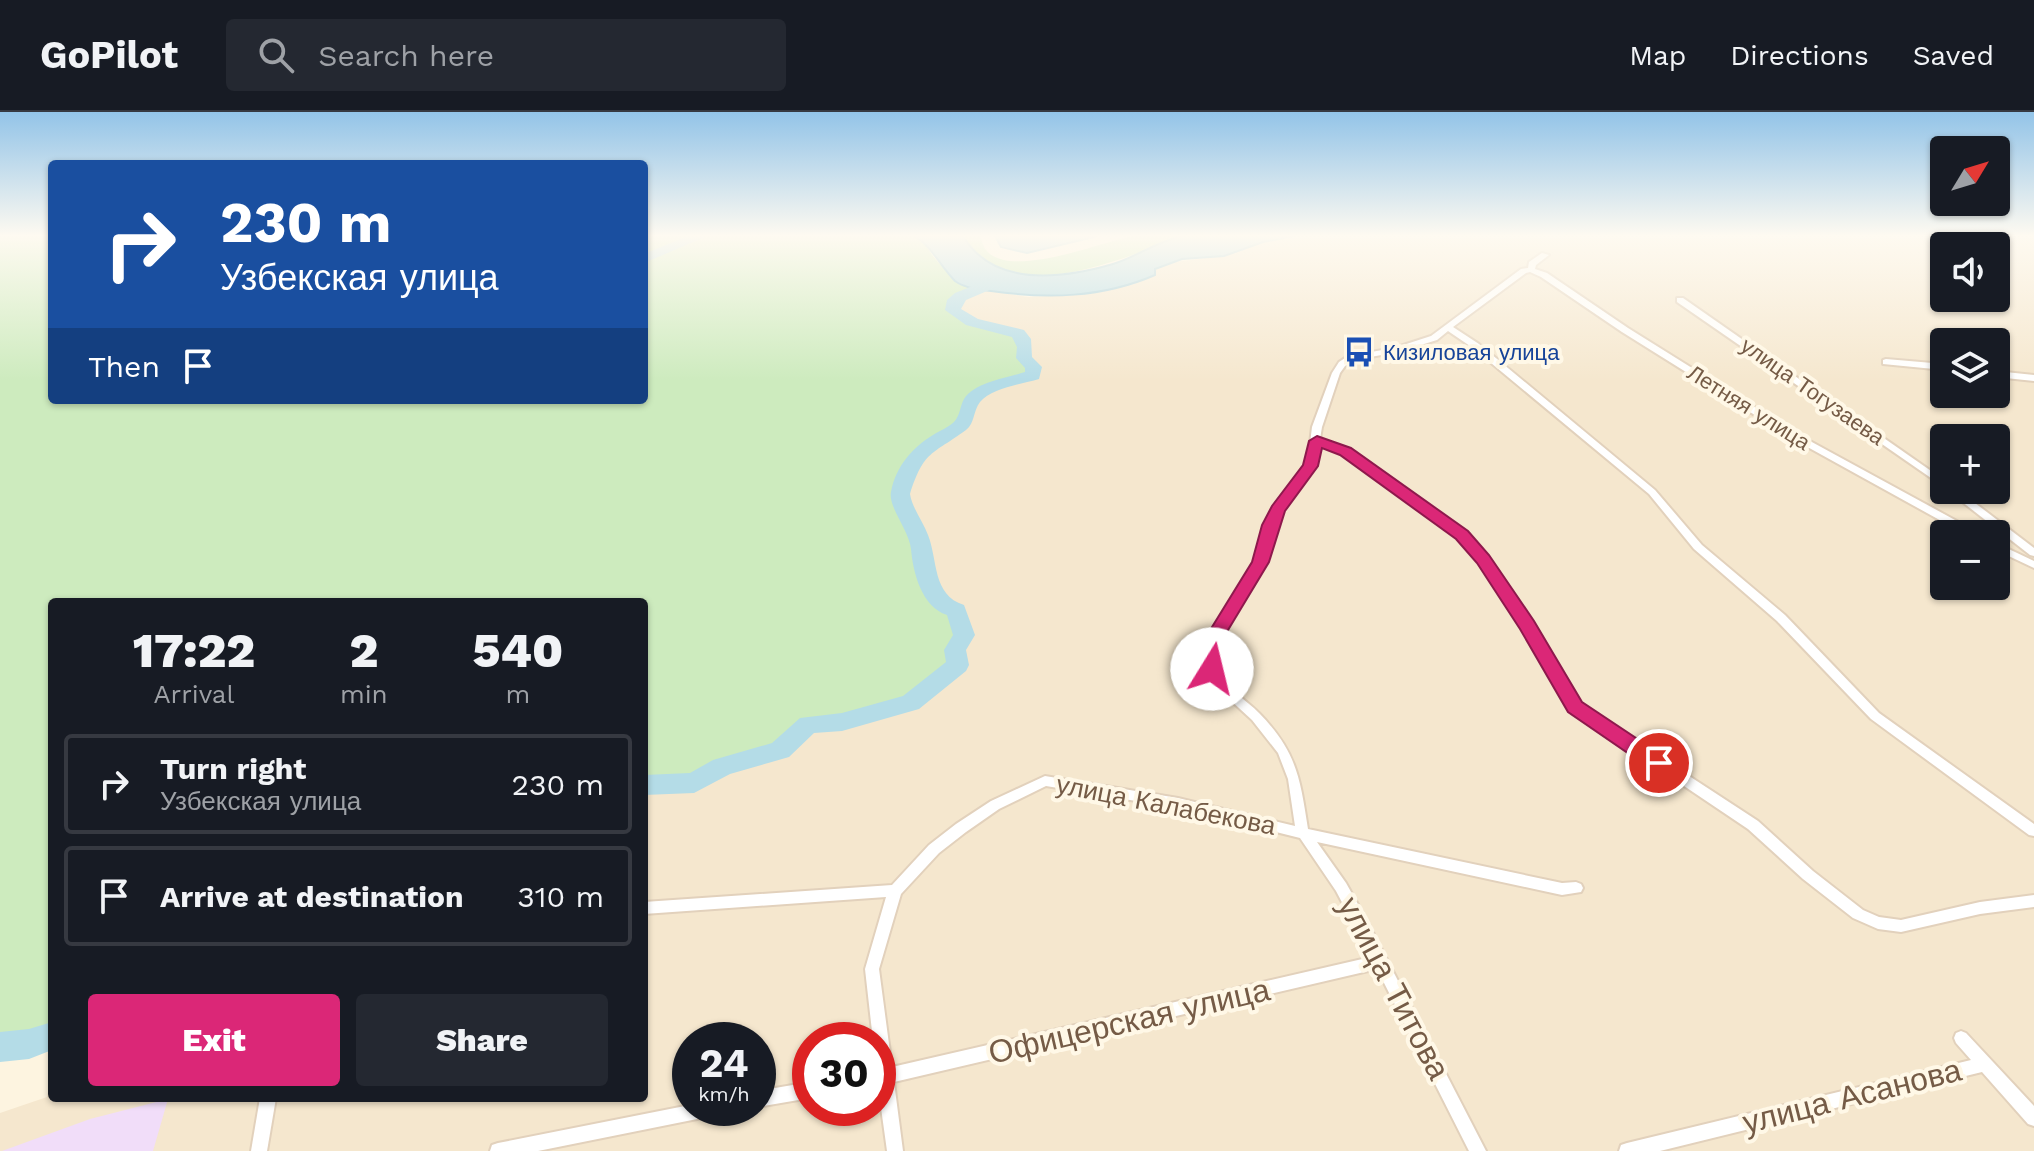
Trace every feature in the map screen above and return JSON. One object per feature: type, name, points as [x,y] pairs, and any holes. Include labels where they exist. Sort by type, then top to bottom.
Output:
[{"type":"street","points":[[1302,831],[1294,779],[1283,751],[1256,717],[1219,683],[1210,654],[1217,633],[1261,562],[1268,531],[1277,510],[1310,466],[1317,441],[1317,427],[1336,373],[1345,361],[1407,347],[1449,328],[1506,284]]},
{"type":"street","name":"Летняя улица","points":[[1558,284],[1796,437],[1947,520]]},
{"type":"street","name":"улица Тогузаева","points":[[1680,300],[1930,474]]},
{"type":"street","points":[[1449,328],[1476,346],[1646,486],[1711,560],[1768,606],[1841,684],[1884,724],[2034,831]]},
{"type":"street","points":[[1886,362],[1930,366]]},
{"type":"street","points":[[2010,375],[2034,378]]},
{"type":"street","points":[[1317,441],[1346,451],[1462,535],[1483,559],[1527,625],[1575,707],[1753,825],[1808,875],[1858,914],[1890,927],[2034,901]]},
{"type":"street","points":[[1970,504],[2034,553]]},
{"type":"street","points":[[2010,553],[2034,565]]},
{"type":"street","name":"улица Калабекова","points":[[895,891],[921,862],[961,828],[995,805],[1045,781],[1178,803],[1562,889],[1576,888]]},
{"type":"street","name":"улица Титова","points":[[1302,831],[1341,887],[1478,1151]]},
{"type":"street","points":[[648,908],[895,891],[872,969],[876,1022]]},
{"type":"street","name":"Офицерская улица","points":[[896,1074],[1380,962]]},
{"type":"street","points":[[1961,1038],[2034,1118]]},
{"type":"street","name":"улица Асанова","points":[[1627,1151],[1984,1064]]},
{"type":"street","points":[[259,1151],[267,1102]]},
{"type":"street","points":[[498,1151],[672,1116]]},
{"type":"street","points":[[890,1126],[895,1151]]},
{"type":"shaded area","points":[[1132,284],[1930,284],[1930,312],[2010,312],[2010,284],[2034,284],[2034,1151],[0,1151],[0,1113],[47,1097],[48,1092],[48,1102],[648,1102],[648,785],[694,783],[722,767],[780,750],[808,724],[842,722],[911,703],[958,665],[955,650],[963,640],[960,616],[956,610],[943,606],[935,596],[922,561],[920,540],[911,517],[902,505],[900,494],[910,465],[923,449],[958,427],[968,415],[972,400],[989,389],[1026,378],[1024,358],[1005,327],[966,320],[953,310],[955,300],[983,290],[1028,297],[1089,294]]},
{"type":"shaded area","points":[[167,1102],[153,1151],[2,1151],[90,1119]]},
{"type":"green space","points":[[0,284],[48,284],[48,404],[648,404],[648,284],[966,284],[983,290],[955,300],[953,310],[973,322],[1011,330],[1023,339],[1024,358],[1034,367],[1033,375],[989,389],[972,400],[963,424],[923,449],[910,465],[900,494],[902,505],[911,517],[920,540],[922,561],[935,596],[943,606],[956,610],[964,635],[955,650],[958,665],[911,703],[842,722],[808,724],[780,750],[722,767],[694,783],[648,785],[648,598],[48,598],[48,1037],[29,1044],[0,1047]]},
{"type":"water","points":[[1129,284],[1054,296],[1012,294],[963,285]]},
{"type":"waterway","points":[[648,785],[694,783],[722,767],[780,750],[808,724],[842,722],[911,703],[958,665],[955,650],[964,635],[956,610],[943,606],[935,596],[922,561],[920,540],[911,517],[902,505],[900,494],[910,465],[923,449],[963,424],[972,400],[989,389],[1033,375],[1034,367],[1024,358],[1025,347],[1018,333],[972,322],[953,310],[955,300],[991,284]]},
{"type":"waterway","points":[[0,1047],[29,1044],[48,1037]]},
{"type":"place","name":"Кизиловая улица","points":[[1359,352]]},
{"type":"route","points":[[1212,669],[1210,654],[1213,640],[1261,562],[1270,525],[1277,510],[1310,466],[1316,454],[1317,441],[1346,451],[1462,535],[1483,559],[1527,625],[1575,707],[1659,763]]}]
